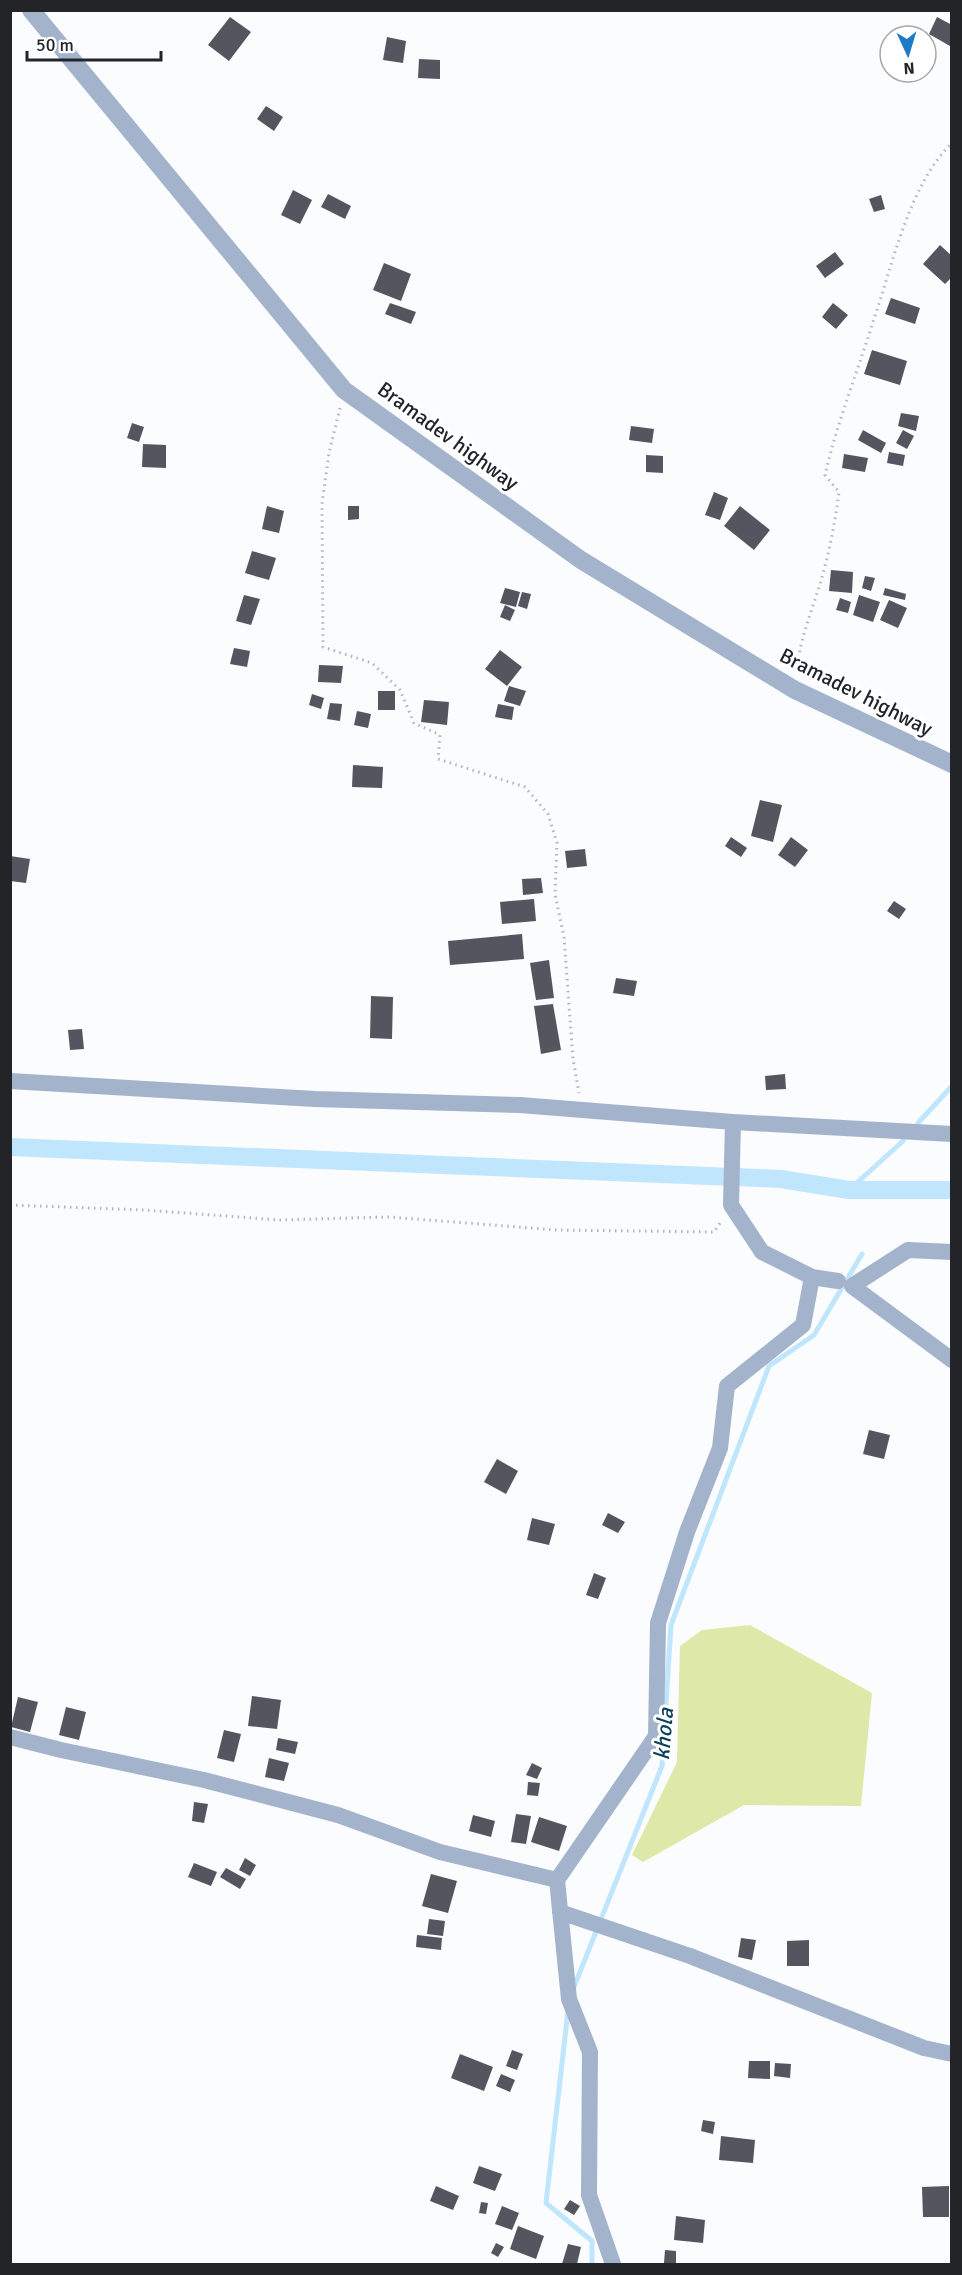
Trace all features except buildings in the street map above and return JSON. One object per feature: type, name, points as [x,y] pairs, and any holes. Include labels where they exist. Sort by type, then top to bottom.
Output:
[{"type":"street","name":"Bramadev highway","points":[[31,10],[344,390],[581,560],[795,690],[951,764]]},
{"type":"street","points":[[10,1081],[315,1099],[520,1105],[733,1122],[951,1134]]},
{"type":"street","points":[[733,1122],[731,1205],[762,1252],[812,1277],[838,1281]]},
{"type":"street","points":[[951,1252],[908,1250],[852,1286],[951,1360]]},
{"type":"street","points":[[613,2265],[589,2195],[590,2052],[569,1999],[557,1880],[656,1736],[658,1623],[687,1532],[720,1448],[727,1386],[803,1325],[812,1277]]},
{"type":"street","points":[[10,1737],[216,1783],[338,1815],[440,1852],[557,1880]]},
{"type":"street","points":[[560,1912],[690,1956],[924,2048],[951,2054]]},
{"type":"path","points":[[795,690],[799,645],[820,583],[835,524],[839,492],[825,474],[835,434],[911,206],[941,153],[951,143]]},
{"type":"path","points":[[344,390],[329,453],[322,504],[322,647],[372,663],[400,690],[414,723],[440,735],[438,759],[525,787],[548,814],[557,843],[555,894],[564,937],[573,1059],[582,1110]]},
{"type":"path","points":[[10,1205],[144,1210],[280,1220],[389,1217],[556,1230],[714,1232],[731,1205]]},
{"type":"green space","points":[[750,1625],[872,1693],[861,1806],[744,1805],[643,1862],[632,1855],[677,1762],[680,1646],[702,1630]]},
{"type":"waterway","name":"khola","points":[[918,1123],[952,1086]]},
{"type":"waterway","name":"khola","points":[[849,1190],[903,1141]]},
{"type":"waterway","points":[[10,1147],[781,1179],[849,1190],[952,1190]]},
{"type":"waterway","name":"khola","points":[[574,1987],[662,1766],[671,1625],[769,1366],[814,1335],[862,1254]]},
{"type":"waterway","name":"khola","points":[[568,2011],[546,2203],[592,2241],[592,2264]]}]
